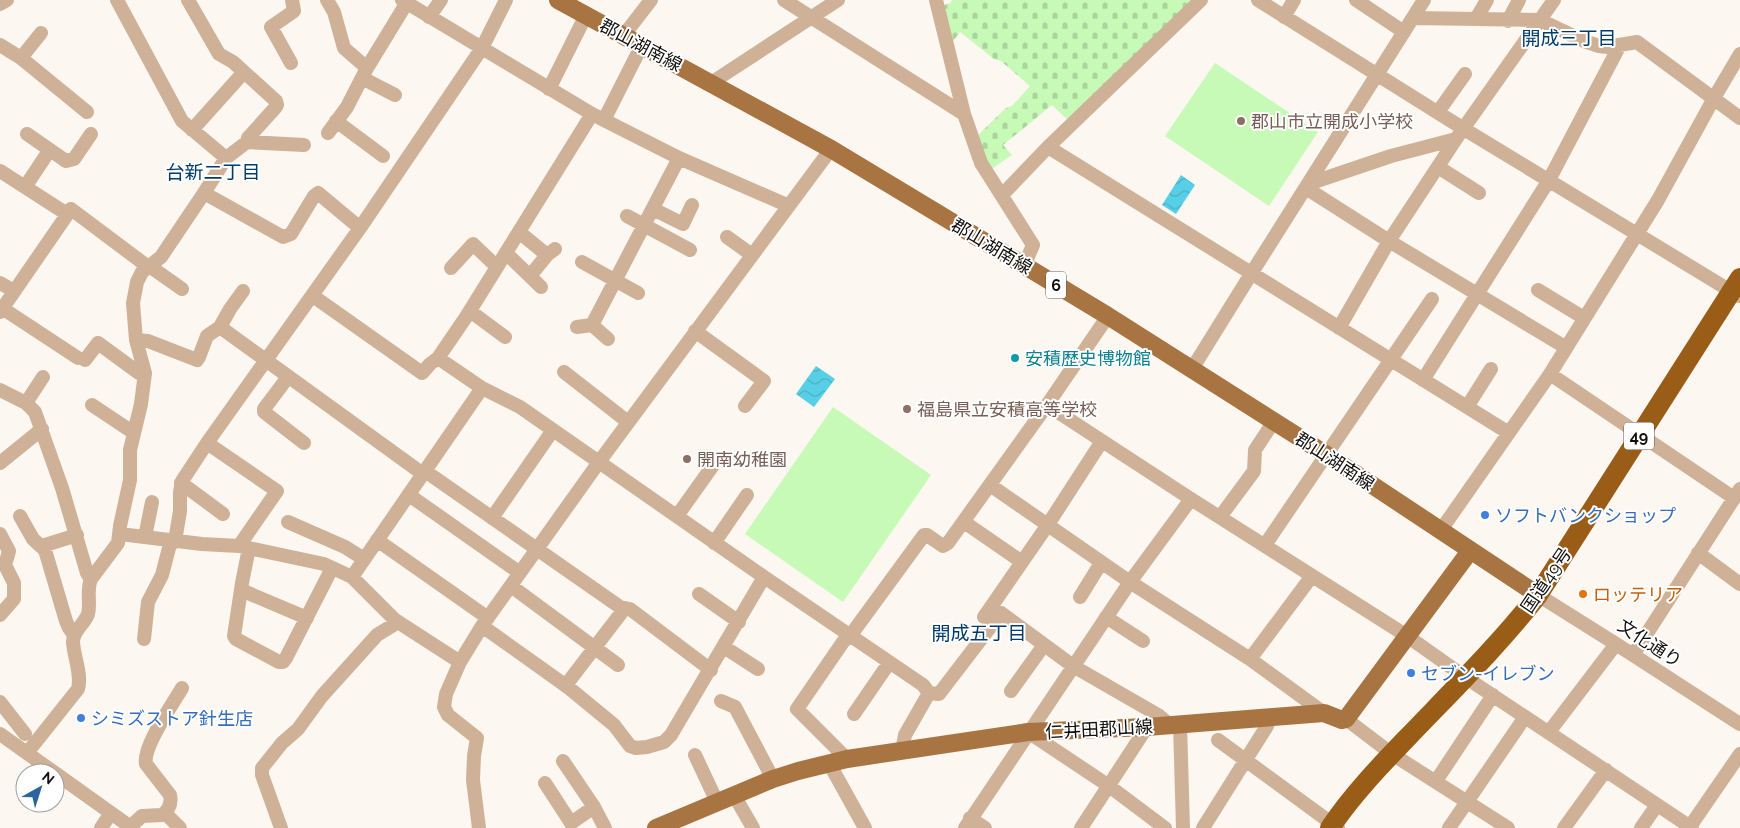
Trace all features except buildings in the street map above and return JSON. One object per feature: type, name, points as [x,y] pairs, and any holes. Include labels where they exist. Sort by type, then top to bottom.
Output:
[{"type":"highway","name":"国道49号","points":[[1334,827],[1364,785],[1514,626],[1538,595],[1639,436],[1737,289]]},
{"type":"main road","name":"郡山湖南線","points":[[558,0],[831,149],[1108,316],[1327,455],[1538,595]]},
{"type":"main road","points":[[1346,719],[1470,551]]},
{"type":"main road","name":"仁井田郡山線","points":[[661,827],[773,779],[798,770],[847,759],[1028,732],[1147,727],[1324,713],[1342,720],[1346,719]]},
{"type":"street","points":[[0,4],[7,0]]},
{"type":"street","points":[[117,0],[182,121],[226,158]]},
{"type":"street","points":[[74,635],[88,615],[91,579],[114,551],[118,543],[130,480],[130,450],[141,404],[144,375],[136,340],[134,296],[139,277],[148,266],[161,257],[224,164],[226,158],[247,142],[248,138],[277,105],[276,101],[244,72],[230,60],[223,58],[219,54],[188,0]]},
{"type":"street","points":[[290,63],[272,27],[294,11],[292,0]]},
{"type":"street","points":[[327,0],[334,12],[344,48],[364,73],[395,95]]},
{"type":"street","points":[[429,17],[441,0]]},
{"type":"street","points":[[144,640],[148,602],[162,575],[169,548],[176,535],[180,511],[181,483],[207,443],[313,296],[482,48],[506,0]]},
{"type":"street","points":[[624,35],[651,0]]},
{"type":"street","points":[[784,0],[964,114]]},
{"type":"street","points":[[711,83],[838,0]]},
{"type":"street","points":[[936,0],[964,114],[981,163],[1034,245],[1024,266]]},
{"type":"street","points":[[1002,195],[1048,147],[1202,0]]},
{"type":"street","points":[[1258,0],[1438,112],[1460,134],[1549,180],[1737,289]]},
{"type":"street","points":[[1284,17],[1294,0]]},
{"type":"street","points":[[1356,0],[1404,32]]},
{"type":"street","points":[[1192,369],[1424,0]]},
{"type":"street","points":[[1476,19],[1487,0]]},
{"type":"street","points":[[1508,20],[1519,0]]},
{"type":"street","points":[[1339,328],[1389,241],[1460,134],[1554,0]]},
{"type":"street","points":[[383,156],[332,127],[347,107],[404,2],[598,117],[679,158],[789,206]]},
{"type":"street","points":[[549,89],[586,15]]},
{"type":"street","points":[[1413,18],[1540,20],[1584,41],[1607,47],[1637,42],[1740,118]]},
{"type":"street","points":[[21,58],[40,33]]},
{"type":"street","points":[[0,45],[21,58],[87,112]]},
{"type":"street","points":[[313,296],[422,373],[438,358],[470,311],[519,232],[598,117],[642,45]]},
{"type":"street","points":[[1423,380],[1476,293],[1549,180],[1620,45]]},
{"type":"street","points":[[1441,530],[1550,374],[1658,200],[1740,54]]},
{"type":"street","points":[[192,130],[244,72]]},
{"type":"street","points":[[1438,112],[1465,74]]},
{"type":"street","points":[[26,134],[63,160],[74,159],[91,134]]},
{"type":"street","points":[[1307,186],[1460,134]]},
{"type":"street","points":[[247,142],[304,145]]},
{"type":"street","points":[[1048,147],[1509,433]]},
{"type":"street","points":[[479,828],[473,780],[477,738],[448,715],[444,707],[446,694],[460,662],[510,586],[599,462],[831,149]]},
{"type":"street","points":[[25,187],[49,151]]},
{"type":"street","points":[[592,325],[679,158]]},
{"type":"street","points":[[1438,167],[1480,193]]},
{"type":"street","points":[[0,170],[67,214]]},
{"type":"street","points":[[1307,186],[1389,241],[1565,347]]},
{"type":"street","points":[[204,193],[284,237],[291,234],[318,192],[360,228]]},
{"type":"street","points":[[653,209],[683,224],[692,205]]},
{"type":"street","points":[[144,375],[138,373],[98,343],[82,359],[1,310],[71,209],[182,289]]},
{"type":"street","points":[[627,216],[690,250]]},
{"type":"street","points":[[519,232],[551,252],[530,276]]},
{"type":"street","points":[[726,237],[752,256]]},
{"type":"street","points":[[451,268],[473,244],[497,267]]},
{"type":"street","points":[[506,253],[540,287]]},
{"type":"street","points":[[582,262],[638,293]]},
{"type":"street","points":[[0,282],[14,291]]},
{"type":"street","points":[[1538,290],[1584,318]]},
{"type":"street","points":[[136,340],[148,342],[197,360],[200,357],[207,336],[220,327],[230,309],[243,292]]},
{"type":"street","points":[[1265,546],[1432,299]]},
{"type":"street","points":[[470,311],[506,337]]},
{"type":"street","points":[[847,759],[797,709],[843,642],[850,636],[924,535],[944,546],[964,522],[1048,405],[1108,316]]},
{"type":"street","points":[[577,326],[592,325],[608,339]]},
{"type":"street","points":[[220,327],[620,608],[630,610],[711,670]]},
{"type":"street","points":[[695,331],[764,381],[745,406]]},
{"type":"street","points":[[438,358],[482,388],[520,407],[764,578],[923,685],[929,693],[939,694],[984,617],[1047,526],[1102,441]]},
{"type":"street","points":[[1467,408],[1492,368]]},
{"type":"street","points":[[564,372],[628,422]]},
{"type":"street","points":[[1550,374],[1639,436],[1737,494],[1634,655]]},
{"type":"street","points":[[26,403],[43,376]]},
{"type":"street","points":[[288,376],[264,409],[264,412],[304,443]]},
{"type":"street","points":[[352,577],[482,388]]},
{"type":"street","points":[[0,390],[26,403],[36,412],[77,535],[87,573],[91,579]]},
{"type":"street","points":[[92,405],[134,433]]},
{"type":"street","points":[[1048,405],[1191,499],[1407,636],[1690,828],[1740,754]]},
{"type":"street","points":[[1220,517],[1254,472],[1255,450],[1274,421]]},
{"type":"street","points":[[0,463],[42,429]]},
{"type":"street","points":[[492,518],[553,430]]},
{"type":"street","points":[[207,443],[277,491],[244,547],[241,590],[234,633],[236,639],[278,662],[283,662],[332,568]]},
{"type":"street","points":[[677,516],[714,464]]},
{"type":"street","points":[[181,483],[223,514]]},
{"type":"street","points":[[990,485],[1101,563],[1250,659],[1324,713]]},
{"type":"street","points":[[409,495],[520,573]]},
{"type":"street","points":[[714,543],[747,495]]},
{"type":"street","points":[[985,828],[967,823],[1130,582],[1191,499]]},
{"type":"street","points":[[145,537],[152,502]]},
{"type":"street","points":[[20,516],[33,539],[47,553],[66,622],[74,635],[75,658],[80,684],[27,753]]},
{"type":"street","points":[[288,522],[345,547],[364,559]]},
{"type":"street","points":[[964,522],[1022,562]]},
{"type":"street","points":[[0,534],[9,551],[5,566],[13,580],[14,590],[13,601],[0,615]]},
{"type":"street","points":[[120,534],[244,547],[324,564],[352,577],[398,622],[460,662]]},
{"type":"street","points":[[42,546],[77,535]]},
{"type":"street","points":[[377,540],[566,685],[614,725],[630,746],[641,748],[664,742],[669,737],[711,670],[764,578]]},
{"type":"street","points":[[1698,553],[1740,584]]},
{"type":"street","points":[[1080,597],[1101,563]]},
{"type":"street","points":[[1250,659],[1312,576]]},
{"type":"street","points":[[510,586],[618,665]]},
{"type":"street","points":[[241,590],[307,618]]},
{"type":"street","points":[[699,594],[739,622]]},
{"type":"street","name":"文化通り","points":[[1538,595],[1740,724]]},
{"type":"street","points":[[566,685],[625,608]]},
{"type":"street","points":[[984,617],[1002,613],[1073,666],[1175,724],[1183,828]]},
{"type":"street","points":[[1106,617],[1143,641]]},
{"type":"street","points":[[281,828],[262,775],[262,768],[282,743],[298,729],[322,696],[377,635],[398,622]]},
{"type":"street","points":[[1549,732],[1616,644]]},
{"type":"street","points":[[1011,692],[1044,645]]},
{"type":"street","points":[[724,647],[758,669]]},
{"type":"street","points":[[854,714],[889,663]]},
{"type":"street","points":[[65,780],[131,827],[142,816],[159,816],[165,813],[169,807],[170,796],[146,764],[145,759],[148,748],[182,688]]},
{"type":"street","points":[[902,751],[904,735],[929,693]]},
{"type":"street","points":[[1436,781],[1493,695]]},
{"type":"street","points":[[721,701],[735,707],[773,779]]},
{"type":"street","points":[[0,702],[25,734]]},
{"type":"street","points":[[1449,828],[1525,716]]},
{"type":"street","points":[[1203,828],[1267,726],[1270,717]]},
{"type":"street","points":[[1346,719],[1392,754],[1508,828]]},
{"type":"street","points":[[1081,828],[1147,727]]},
{"type":"street","points":[[1028,732],[1109,786],[1165,828]]},
{"type":"street","points":[[2,738],[41,763]]},
{"type":"street","points":[[1218,740],[1334,827]]},
{"type":"street","points":[[696,755],[726,799],[753,828]]},
{"type":"street","points":[[563,761],[605,828]]},
{"type":"street","points":[[829,763],[865,828]]},
{"type":"street","points":[[1564,828],[1606,770]]},
{"type":"street","points":[[545,783],[571,823],[594,808]]},
{"type":"street","points":[[1641,828],[1657,804]]},
{"type":"street","points":[[101,828],[111,813]]},
{"type":"street","points":[[165,813],[180,828]]},
{"type":"green space","points":[[953,0],[1196,0],[1070,122],[1052,105],[1003,145],[1012,155],[990,170],[976,137],[1006,108],[1012,106],[1030,86],[1001,61],[994,59],[960,32],[951,44],[942,6]]},
{"type":"green space","points":[[1215,63],[1318,132],[1269,206],[1165,136]]},
{"type":"green space","points":[[833,407],[931,475],[843,602],[745,534]]},
{"type":"water","points":[[1181,175],[1195,185],[1176,214],[1162,205]]},
{"type":"water","points":[[816,366],[835,379],[814,407],[796,394]]},
{"type":"place","name":"郡山市立開成小学校","points":[[1241,121]]},
{"type":"place","name":"安積歴史博物館","points":[[1015,358]]},
{"type":"place","name":"福島県立安積高等学校","points":[[907,409]]},
{"type":"place","name":"開南幼稚園","points":[[687,459]]},
{"type":"place","name":"ソフトバンクショップ","points":[[1485,515]]},
{"type":"place","name":"ロッテリア","points":[[1583,594]]},
{"type":"place","name":"セブン-イレブン","points":[[1411,673]]},
{"type":"place","name":"シミズストア針生店","points":[[81,718]]},
{"type":"district","name":"開成三丁目","points":[[1569,38]]},
{"type":"district","name":"台新二丁目","points":[[213,172]]},
{"type":"district","name":"開成五丁目","points":[[979,633]]}]
